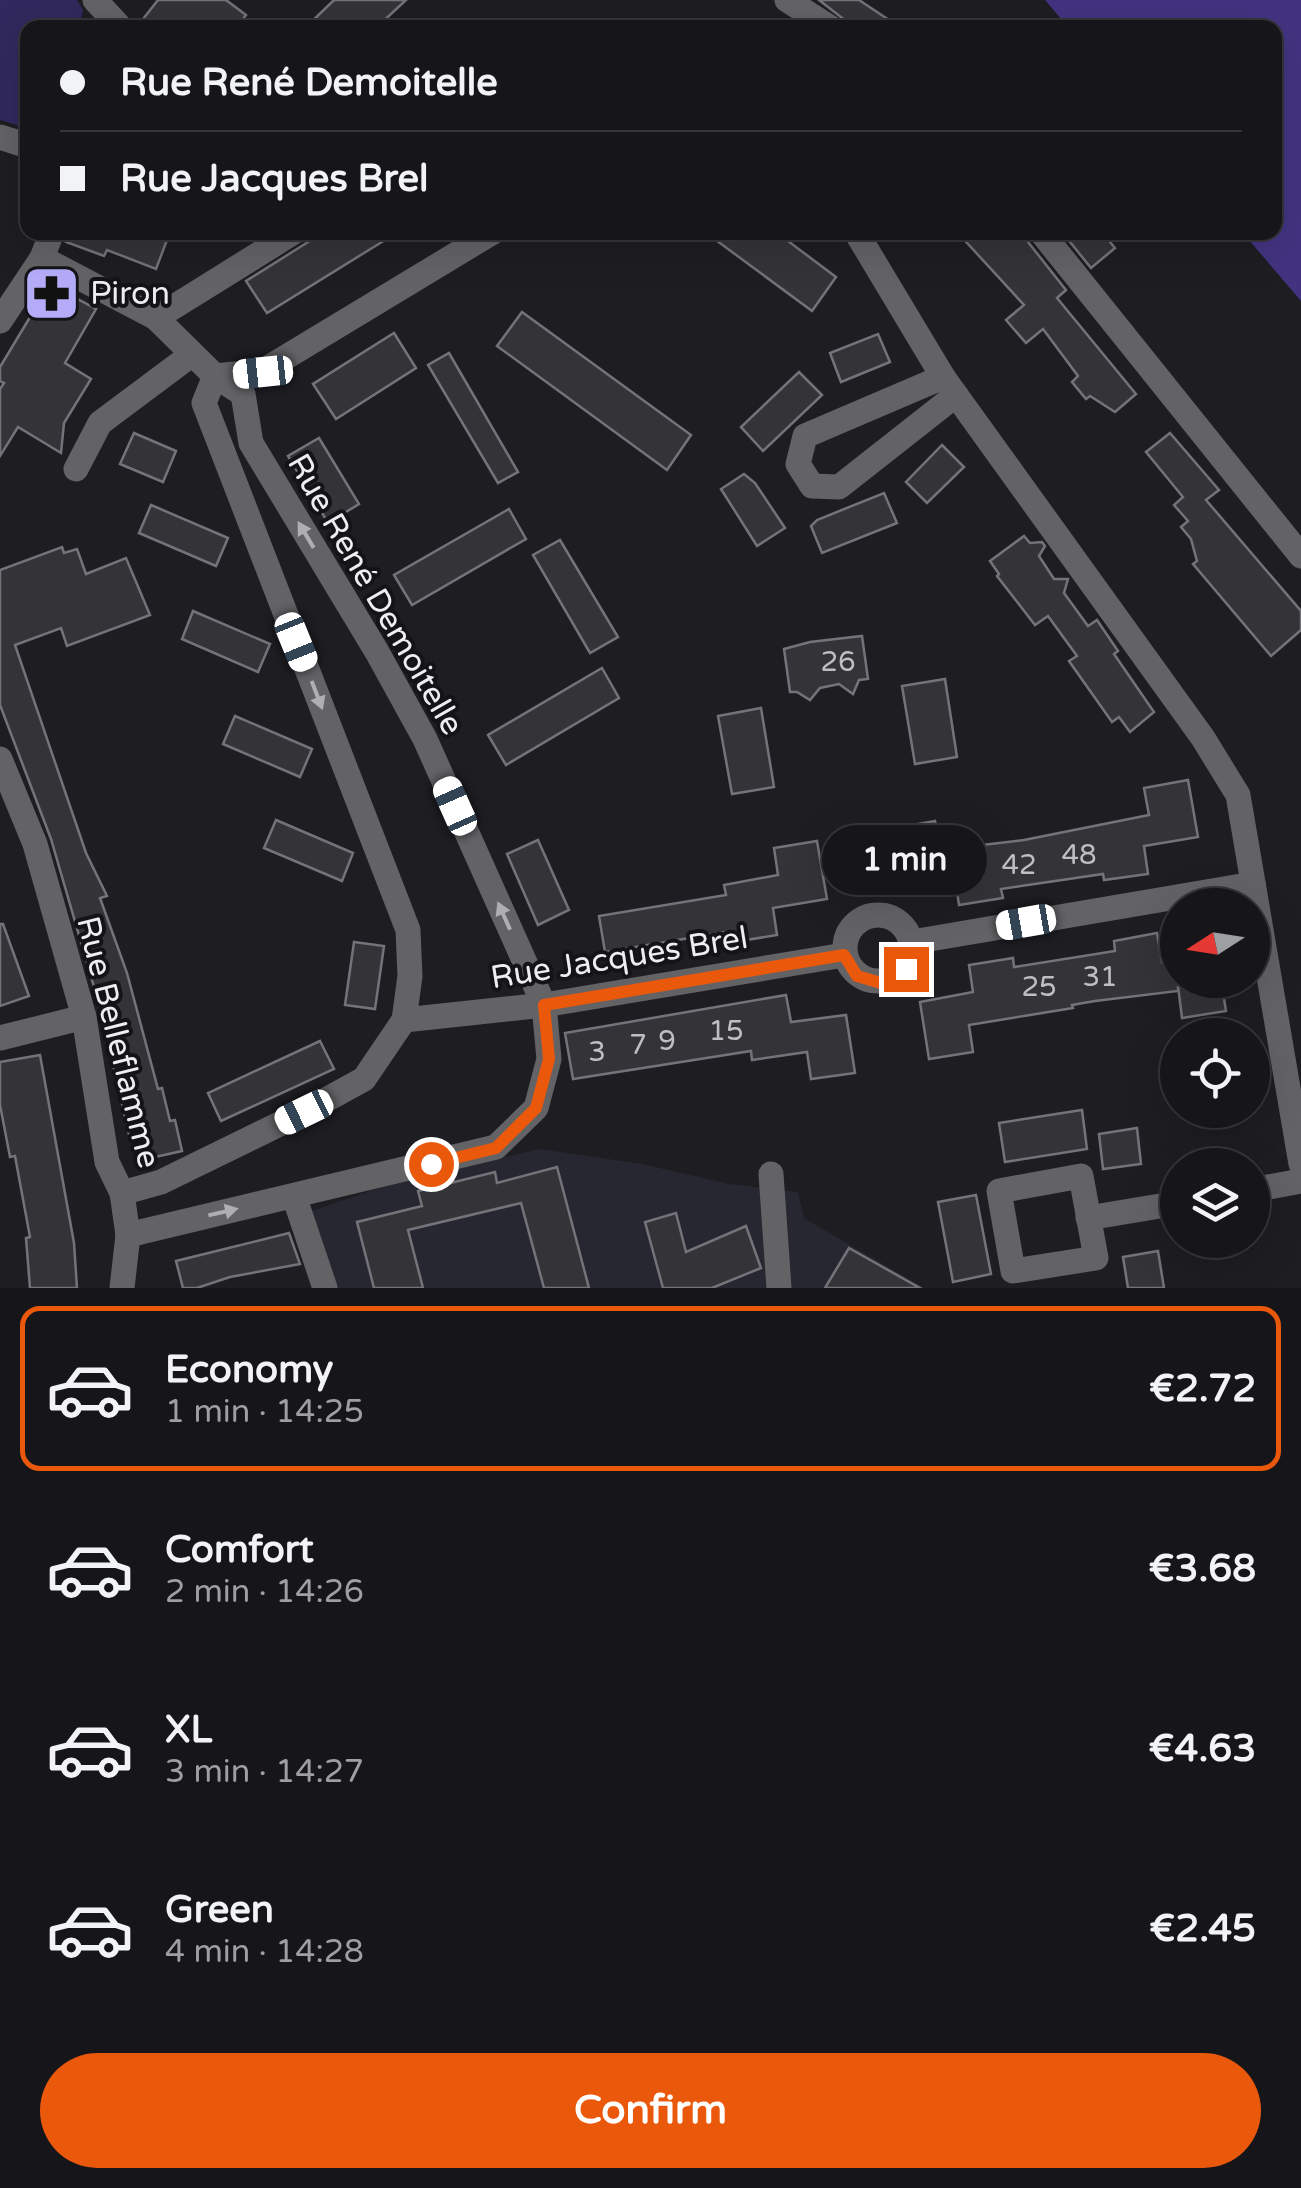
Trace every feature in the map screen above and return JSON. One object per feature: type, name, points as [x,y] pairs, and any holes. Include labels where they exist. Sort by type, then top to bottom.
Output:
[{"type":"street","points":[[94,0],[113,20]]},
{"type":"street","points":[[787,0],[818,20]]},
{"type":"street","points":[[0,321],[42,258],[49,240]]},
{"type":"street","points":[[156,318],[281,240]]},
{"type":"street","points":[[215,376],[263,372],[480,240]]},
{"type":"street","points":[[861,240],[949,386],[1203,738],[1238,795],[1301,1164]]},
{"type":"street","points":[[1047,240],[1301,556]]},
{"type":"street","name":"Rue René Demoitelle","points":[[42,258],[156,318],[191,355],[242,394],[251,443],[425,739],[544,1005],[549,1059],[536,1108],[496,1148],[128,1235]]},
{"type":"street","points":[[76,469],[100,423],[191,355]]},
{"type":"street","name":"Rue René Demoitelle","points":[[122,1193],[161,1182],[364,1079],[404,1020],[410,976],[408,930],[204,402],[215,376]]},
{"type":"street","points":[[949,386],[839,487],[812,486],[798,464],[805,436],[949,386]]},
{"type":"street","name":"Rue Belleflamme","points":[[0,759],[35,844],[84,1017],[107,1162],[122,1193],[128,1235],[122,1288]]},
{"type":"street","points":[[912,942],[1254,884]]},
{"type":"street","points":[[873,914],[898,919],[912,942],[906,969],[881,983],[857,976],[844,955],[849,929],[873,914]]},
{"type":"street","name":"Rue Jacques Brel","points":[[404,1020],[544,1005],[844,955]]},
{"type":"street","points":[[0,1038],[84,1017]]},
{"type":"street","points":[[771,1174],[779,1288]]},
{"type":"street","points":[[1081,1176],[1088,1218],[1096,1258],[1013,1271],[999,1191],[1081,1176]]},
{"type":"street","points":[[161,1182],[172,1224]]},
{"type":"street","points":[[1270,1187],[1301,1182]]},
{"type":"street","points":[[294,1196],[326,1288]]},
{"type":"street","points":[[1088,1218],[1160,1206]]},
{"type":"shaded area","points":[[0,0],[77,0],[83,10],[81,20],[20,20],[20,126],[0,120]]},
{"type":"shaded area","points":[[1045,0],[1301,0],[1301,301],[1249,240],[1282,240],[1282,20],[1062,20]]},
{"type":"shaded area","points":[[540,1149],[642,1164],[729,1184],[798,1192],[804,1218],[924,1288],[311,1288],[291,1218],[388,1185]]},
{"type":"building","points":[[158,0],[226,0],[246,15],[242,20],[142,20]]},
{"type":"building","points":[[334,0],[406,0],[385,20],[313,20]]},
{"type":"building","points":[[819,0],[859,0],[889,20],[845,20]]},
{"type":"building","points":[[167,240],[156,269],[107,250],[104,256],[66,242]]},
{"type":"building","points":[[311,240],[385,240],[267,313],[246,281]]},
{"type":"building","points":[[716,240],[787,240],[836,277],[812,311]]},
{"type":"building","points":[[964,240],[1027,240],[1066,290],[1057,298],[1136,394],[1115,412],[1090,396],[1086,399],[1072,382],[1078,376],[1043,329],[1026,343],[1006,320],[1024,305]]},
{"type":"building","points":[[1068,240],[1108,240],[1115,248],[1091,268]]},
{"type":"building","points":[[50,284],[96,309],[65,363],[91,379],[64,423],[61,453],[18,427],[0,456],[0,389],[4,383],[0,381],[0,367]]},
{"type":"building","points":[[522,312],[691,435],[667,470],[497,346]]},
{"type":"building","points":[[394,333],[416,368],[336,419],[313,384]]},
{"type":"building","points":[[878,334],[890,362],[841,382],[830,353]]},
{"type":"building","points":[[449,353],[518,472],[498,483],[428,365]]},
{"type":"building","points":[[799,372],[822,395],[763,451],[741,427]]},
{"type":"building","points":[[134,433],[176,451],[163,482],[120,464]]},
{"type":"building","points":[[1170,433],[1219,490],[1206,500],[1301,611],[1301,630],[1271,656],[1193,564],[1197,561],[1191,539],[1181,527],[1188,521],[1174,505],[1183,497],[1146,452]]},
{"type":"building","points":[[319,438],[359,504],[328,523],[288,456]]},
{"type":"building","points":[[942,445],[964,467],[927,503],[906,482]]},
{"type":"building","points":[[744,474],[755,483],[785,528],[757,546],[721,489]]},
{"type":"building","points":[[884,493],[897,523],[822,553],[811,526],[817,520]]},
{"type":"building","points":[[151,505],[228,538],[216,566],[139,533]]},
{"type":"building","points":[[509,509],[526,539],[412,605],[394,575]]},
{"type":"building","points":[[1024,536],[1030,543],[1042,542],[1045,546],[1039,556],[1054,579],[1068,579],[1064,593],[1088,626],[1097,620],[1118,651],[1114,654],[1154,712],[1130,732],[1119,717],[1112,722],[1069,661],[1077,656],[1048,616],[1035,625],[997,576],[990,561]]},
{"type":"building","points":[[560,540],[618,637],[590,653],[533,555]]},
{"type":"building","points":[[62,547],[64,553],[77,549],[86,574],[126,558],[150,615],[67,646],[61,628],[15,645],[86,853],[107,896],[100,898],[127,973],[158,1089],[162,1088],[170,1121],[175,1120],[182,1151],[146,1159],[140,1136],[130,1139],[101,1011],[51,839],[0,705],[0,570]]},
{"type":"building","points":[[193,611],[270,644],[258,672],[182,639]]},
{"type":"building","points":[[862,636],[868,679],[859,680],[853,694],[839,684],[820,688],[810,700],[790,692],[784,649]]},
{"type":"building","points":[[602,668],[619,698],[506,765],[488,735]]},
{"type":"building","points":[[945,679],[957,757],[915,764],[902,686]]},
{"type":"building","points":[[761,708],[774,787],[732,794],[718,716]]},
{"type":"building","points":[[235,716],[312,749],[300,777],[223,744]]},
{"type":"building","points":[[1188,780],[1198,837],[1144,846],[1148,874],[1104,880],[1103,874],[1001,889],[1003,898],[959,905],[955,878],[901,887],[891,829],[935,821],[940,850],[1024,840],[1149,815],[1144,788]]},
{"type":"building","points":[[276,820],[353,853],[342,881],[264,848]]},
{"type":"building","points":[[538,840],[569,910],[538,925],[507,854]]},
{"type":"building","points":[[817,841],[827,899],[773,908],[777,935],[734,942],[732,931],[605,952],[599,916],[726,895],[724,885],[778,875],[774,848]]},
{"type":"building","points":[[0,924],[29,996],[0,1006]]},
{"type":"building","points":[[1157,933],[1160,993],[969,1025],[973,1052],[929,1059],[920,1002],[973,992],[969,965],[1013,958],[1014,967],[1115,951],[1114,941]]},
{"type":"building","points":[[354,942],[384,946],[375,1009],[345,1005]]},
{"type":"building","points":[[786,995],[791,1022],[846,1015],[855,1073],[811,1079],[807,1052],[752,1060],[751,1051],[573,1079],[565,1033]]},
{"type":"building","points":[[1180,998],[1224,998],[1226,1011],[1182,1018]]},
{"type":"building","points":[[320,1041],[334,1069],[221,1121],[208,1093]]},
{"type":"building","points":[[40,1055],[74,1243],[77,1288],[30,1288],[26,1238],[30,1237],[15,1156],[10,1157],[0,1105],[0,1062]]},
{"type":"building","points":[[1082,1110],[1087,1149],[1005,1162],[999,1123]]},
{"type":"building","points":[[1137,1128],[1141,1164],[1103,1169],[1099,1134]]},
{"type":"building","points":[[557,1167],[589,1288],[544,1288],[521,1203],[408,1230],[423,1288],[374,1288],[357,1222],[422,1206],[418,1191],[495,1172],[497,1183]]},
{"type":"building","points":[[976,1195],[991,1274],[953,1282],[938,1202]]},
{"type":"building","points":[[676,1213],[686,1252],[746,1226],[761,1268],[712,1288],[663,1288],[645,1222]]},
{"type":"building","points":[[289,1233],[300,1264],[183,1288],[176,1261]]},
{"type":"building","points":[[849,1248],[920,1288],[825,1288]]},
{"type":"building","points":[[1158,1251],[1164,1288],[1128,1288],[1123,1257]]},
{"type":"place","name":"Piron","points":[[51,293]]},
{"type":"route","points":[[431,1164],[496,1148],[536,1108],[549,1059],[544,1005],[844,955],[857,976],[881,983],[906,969]]}]
